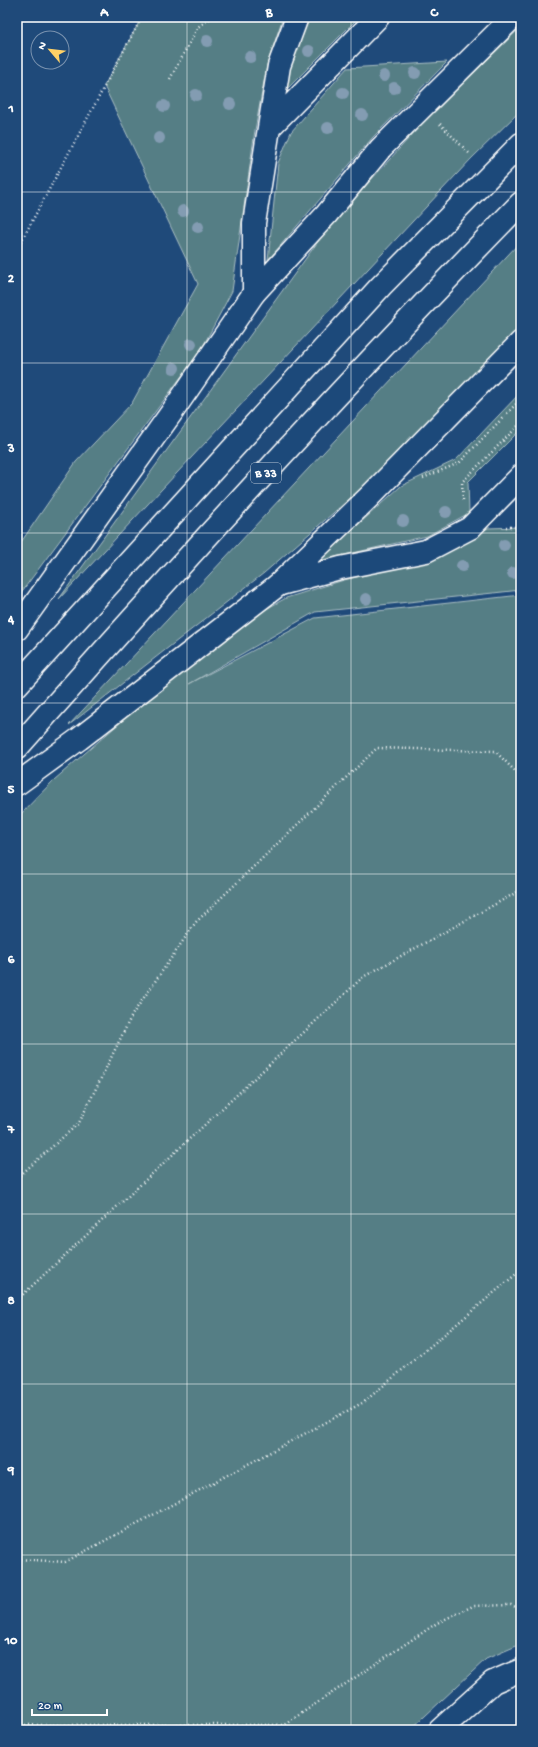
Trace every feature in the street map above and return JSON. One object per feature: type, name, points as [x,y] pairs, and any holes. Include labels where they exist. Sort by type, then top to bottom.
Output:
[{"type":"main road","points":[[254,293],[254,223],[279,66],[297,17]]},
{"type":"main road","points":[[269,128],[378,17]]},
{"type":"main road","points":[[17,630],[172,412],[254,293],[326,215],[381,148],[513,17]]},
{"type":"main road","points":[[17,685],[381,286],[521,144]]},
{"type":"main road","name":"B 33","points":[[17,748],[251,488],[408,319],[521,203]]},
{"type":"main road","points":[[17,784],[78,739],[278,585],[389,477],[521,342]]},
{"type":"main road","points":[[278,585],[340,568],[426,551],[470,528],[521,476]]},
{"type":"main road","points":[[440,1730],[493,1682],[521,1670]]},
{"type":"path","points":[[17,249],[142,17]]},
{"type":"path","points":[[170,79],[198,27],[212,17]]},
{"type":"path","points":[[422,107],[471,155]]},
{"type":"path","points":[[389,477],[401,486],[459,463],[521,399]]},
{"type":"path","points":[[463,502],[462,482],[521,423]]},
{"type":"path","points":[[17,1178],[79,1123],[132,1015],[196,922],[377,748],[495,751],[521,777]]},
{"type":"path","points":[[17,1300],[363,976],[521,890]]},
{"type":"path","points":[[17,1559],[65,1562],[364,1402],[521,1270]]},
{"type":"path","points":[[17,1725],[284,1725],[437,1623],[449,1617],[473,1606],[511,1605],[521,1609]]},
{"type":"green space","points":[[142,17],[283,17],[267,65],[255,130],[232,291],[201,350],[17,598],[17,548],[76,462],[132,403],[198,284],[104,86]]},
{"type":"green space","points":[[310,17],[359,17],[282,94],[289,68]]},
{"type":"green space","points":[[521,27],[521,110],[471,159],[59,599],[330,225],[430,115]]},
{"type":"green space","points":[[447,62],[373,137],[268,260],[278,163],[291,132],[347,68]]},
{"type":"green space","points":[[521,241],[521,327],[363,487],[264,573],[69,725]]},
{"type":"green space","points":[[521,392],[521,429],[468,482],[469,513],[427,536],[318,561],[401,486],[456,460]]},
{"type":"green space","points":[[521,527],[521,590],[315,612],[189,684],[315,618],[521,595],[521,1644],[486,1659],[410,1730],[17,1730],[17,818],[54,780],[167,682],[252,617],[286,598],[344,580],[431,559],[488,528]]}]
